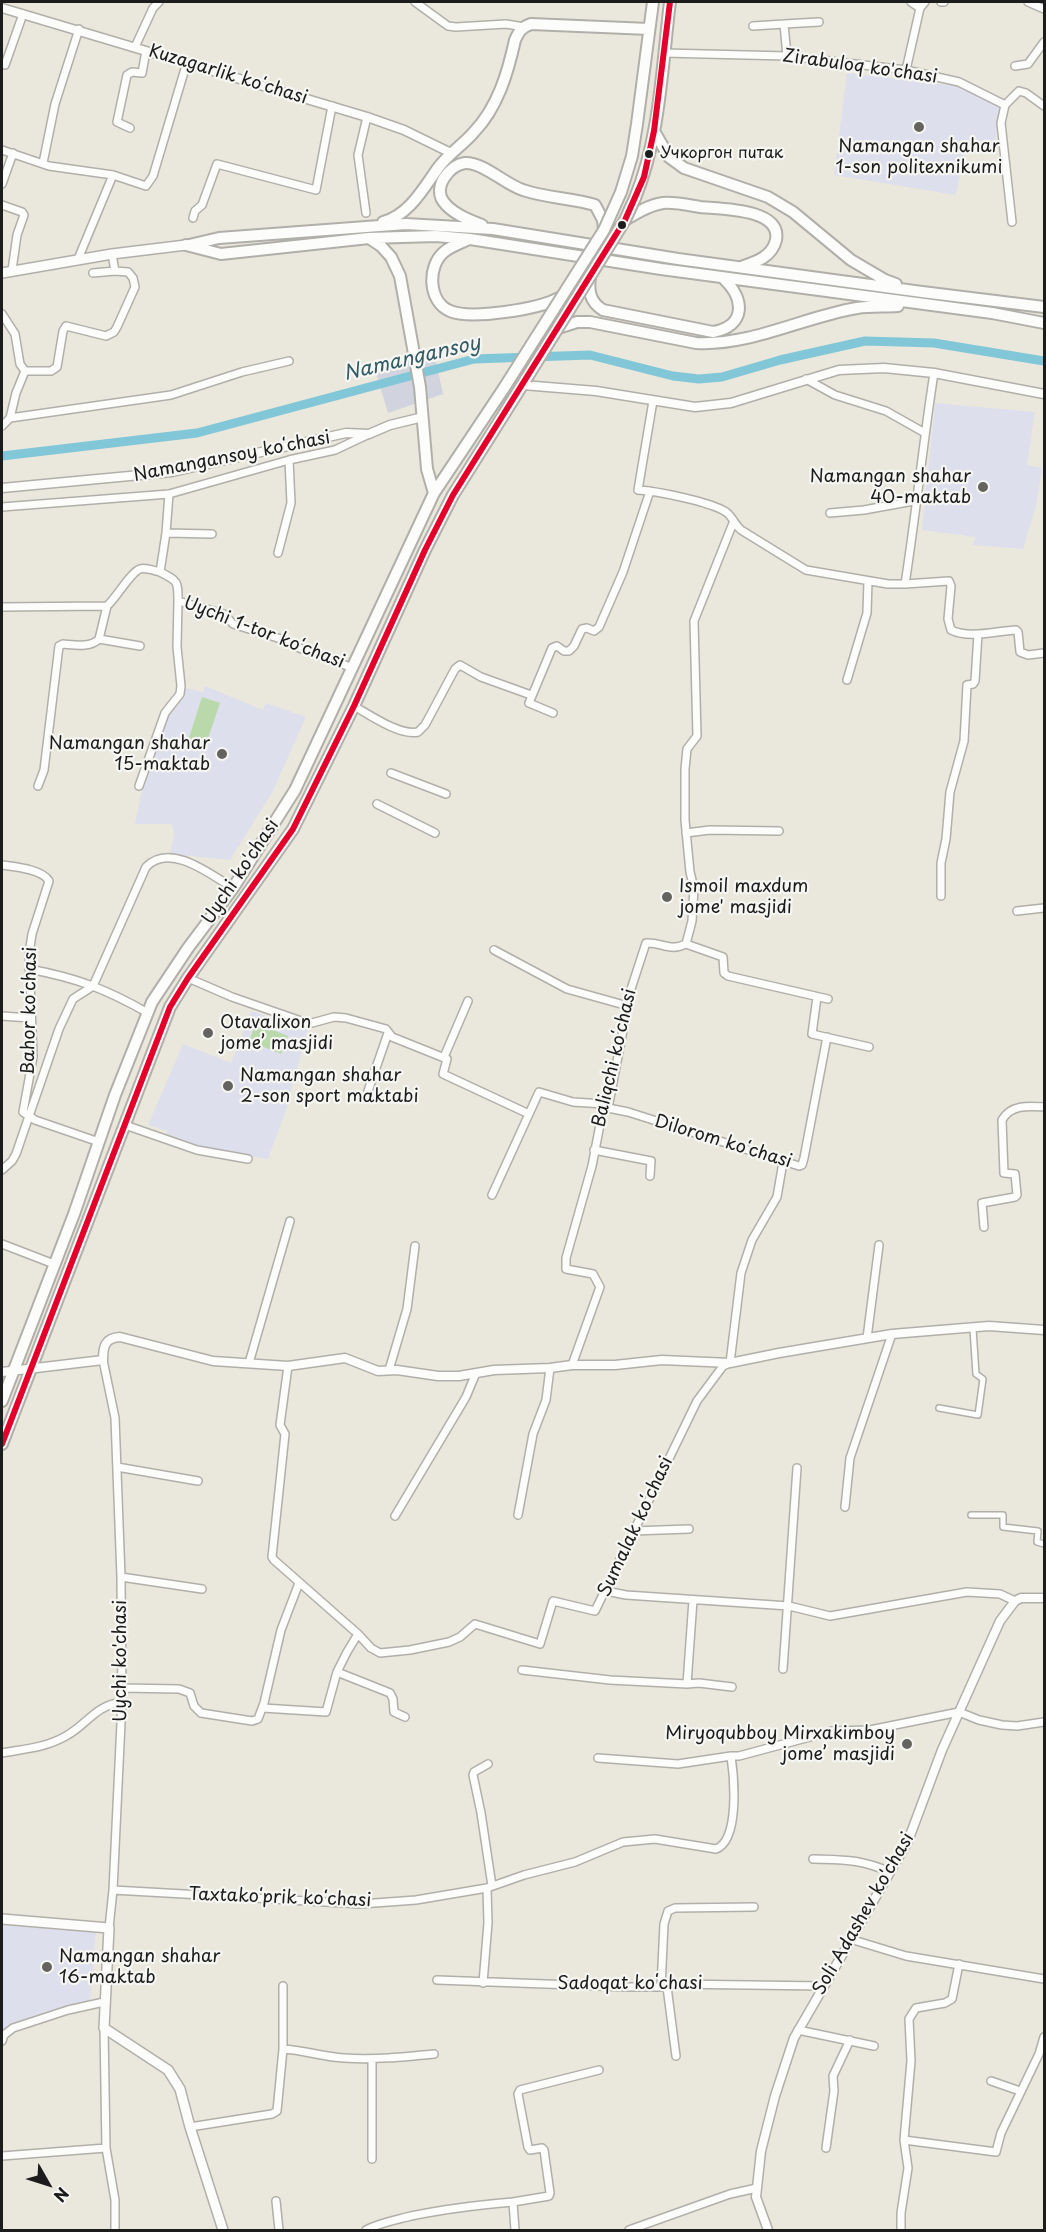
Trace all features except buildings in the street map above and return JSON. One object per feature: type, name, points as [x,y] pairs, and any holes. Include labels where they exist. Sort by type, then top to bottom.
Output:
[{"type":"main road","name":"Uychi ko'chasi","points":[[2,1401],[7,1371],[74,1214],[148,1014],[169,975],[233,888],[295,790],[434,493],[604,230],[621,192],[632,156],[653,2]]},
{"type":"main road","name":"Uychi ko'chasi","points":[[2,1444],[170,1007],[293,829],[453,495],[625,220],[646,169],[654,131],[670,2]]},
{"type":"main road","points":[[366,233],[392,220],[407,208],[424,190],[439,166],[474,132],[489,111],[504,80],[518,32],[524,27],[531,24],[649,29]]},
{"type":"main road","points":[[654,131],[669,158],[684,168],[768,197],[793,212],[851,260],[922,298]]},
{"type":"main road","points":[[493,229],[451,210],[442,200],[441,187],[449,171],[465,163],[478,165],[524,191],[595,205],[603,220],[604,230]]},
{"type":"main road","points":[[625,220],[642,210],[664,203],[749,212],[765,218],[774,226],[777,234],[775,243],[770,252],[761,260],[741,268]]},
{"type":"main road","points":[[2,273],[78,259],[186,245],[221,254],[366,233],[406,224],[493,229],[922,298],[1044,323]]},
{"type":"main road","points":[[366,233],[470,239],[724,278],[922,298],[1044,307]]},
{"type":"main road","points":[[366,233],[381,246],[396,265],[420,387],[427,469],[434,493]]},
{"type":"main road","points":[[470,239],[443,252],[436,262],[432,278],[434,291],[441,305],[448,310],[459,314],[522,310],[548,304],[559,298]]},
{"type":"main road","points":[[590,277],[589,293],[598,307],[603,310],[713,332],[724,330],[731,325],[739,310],[738,298],[733,287],[724,278]]},
{"type":"main road","points":[[558,328],[577,322],[590,322],[696,344],[712,344],[740,340],[858,308],[922,298]]},
{"type":"main road","points":[[465,445],[478,453]]},
{"type":"main road","points":[[2,1919],[109,1928],[104,2028],[168,2070],[180,2089],[223,2230]]},
{"type":"street","points":[[2,7],[3,2]]},
{"type":"street","points":[[135,47],[153,8],[159,2]]},
{"type":"street","points":[[416,2],[448,26],[506,24],[524,27]]},
{"type":"street","points":[[911,2],[920,8]]},
{"type":"street","points":[[906,70],[920,8],[925,2]]},
{"type":"street","points":[[1028,2],[1044,9]]},
{"type":"street","name":"Kuzagarlik koʻchasi","points":[[2,7],[368,117],[404,130],[451,153]]},
{"type":"street","points":[[5,65],[23,14]]},
{"type":"street","points":[[753,26],[819,22]]},
{"type":"street","points":[[784,24],[787,56]]},
{"type":"street","points":[[43,163],[55,104],[79,29]]},
{"type":"street","points":[[1015,66],[1028,64],[1044,42]]},
{"type":"street","points":[[130,128],[117,122],[127,75],[132,72],[141,73],[146,51]]},
{"type":"street","name":"Zirabuloq ko'chasi","points":[[664,53],[787,56],[906,70],[959,82],[1005,105]]},
{"type":"street","points":[[2,150],[43,163],[113,175],[143,185],[149,184],[187,63]]},
{"type":"street","points":[[1012,222],[1001,123],[1005,105],[1019,91],[1026,93],[1044,106]]},
{"type":"street","points":[[193,218],[195,211],[202,205],[217,164],[316,190],[332,106]]},
{"type":"street","points":[[366,213],[358,155],[368,117]]},
{"type":"street","points":[[2,184],[13,153]]},
{"type":"street","points":[[78,259],[113,175]]},
{"type":"street","points":[[2,205],[24,214],[17,235],[12,270]]},
{"type":"street","points":[[112,254],[116,271]]},
{"type":"street","points":[[25,371],[51,371],[57,367],[63,331],[66,326],[106,336],[114,332],[135,287],[133,278],[128,272],[93,273]]},
{"type":"street","points":[[2,314],[15,334],[20,364],[25,371]]},
{"type":"street","points":[[10,418],[171,395],[242,372],[289,361]]},
{"type":"street","points":[[525,382],[695,407],[716,406],[839,370],[884,368],[934,373],[1044,394]]},
{"type":"street","points":[[2,426],[10,418],[16,393],[25,371]]},
{"type":"street","points":[[905,584],[919,500],[925,433],[934,373]]},
{"type":"street","points":[[806,379],[835,395],[886,411],[925,433]]},
{"type":"street","points":[[653,401],[638,490],[650,491],[721,510],[731,517],[733,523],[783,558],[806,570],[888,584],[949,581],[951,586],[949,628],[956,633],[978,634],[1016,630],[1020,652],[1023,654],[1044,653]]},
{"type":"street","name":"Namangansoy koʻchasi","points":[[2,488],[171,472],[346,434],[369,434],[390,425],[423,417]]},
{"type":"street","points":[[2,507],[169,494],[289,460],[335,450],[369,434]]},
{"type":"street","points":[[278,553],[291,503],[289,460]]},
{"type":"street","points":[[552,713],[531,705],[529,702],[531,695],[552,648],[557,646],[564,651],[569,651],[582,629],[585,627],[597,630],[623,572],[650,491]]},
{"type":"street","points":[[38,786],[44,770],[59,646],[63,644],[91,645],[99,639],[107,606],[136,571],[144,569],[160,572],[169,494]]},
{"type":"street","points":[[830,513],[864,510],[919,500]]},
{"type":"street","points":[[733,523],[693,629],[698,730],[686,755],[687,833],[690,872],[694,888],[692,921],[686,944],[725,958],[724,973],[728,976],[828,999]]},
{"type":"street","points":[[166,533],[212,534]]},
{"type":"street","name":"Uychi 1-tor koʻchasi","points":[[160,572],[175,579],[178,583],[178,601],[224,614],[233,624],[281,639],[353,668]]},
{"type":"street","points":[[847,680],[867,613],[868,581]]},
{"type":"street","points":[[139,786],[165,713],[180,694],[182,686],[177,647],[178,601]]},
{"type":"street","points":[[2,608],[107,606]]},
{"type":"street","points":[[941,896],[941,863],[946,840],[950,792],[964,741],[967,687],[975,681],[978,634]]},
{"type":"street","points":[[99,639],[140,646]]},
{"type":"street","points":[[354,705],[399,730],[408,733],[418,732],[425,725],[455,669],[460,665],[481,677],[531,695]]},
{"type":"street","points":[[391,773],[446,794]]},
{"type":"street","points":[[377,804],[435,833]]},
{"type":"street","points":[[687,833],[710,830],[779,831]]},
{"type":"street","points":[[2,1170],[16,1154],[59,1029],[73,999],[93,986],[146,867],[157,858],[173,858],[208,872],[233,888]]},
{"type":"street","name":"Bahor koʻchasi","points":[[2,866],[39,873],[49,881],[32,934],[29,969],[33,1057],[23,1108],[28,1118]]},
{"type":"street","points":[[1017,911],[1044,908]]},
{"type":"street","name":"Baliqchi koʻchasi","points":[[572,1365],[600,1287],[593,1274],[567,1270],[565,1268],[566,1258],[592,1166],[631,989],[646,949],[646,943],[673,948],[686,944]]},
{"type":"street","points":[[494,950],[567,988],[628,1006]]},
{"type":"street","points":[[29,969],[66,976],[117,995],[148,1014]]},
{"type":"street","points":[[188,978],[232,997],[307,1023],[334,1017],[386,1029],[388,1033],[447,1059],[443,1074],[529,1114],[492,1195]]},
{"type":"street","points":[[817,997],[812,1034],[869,1047]]},
{"type":"street","points":[[444,1057],[468,1001]]},
{"type":"street","points":[[2,1016],[30,1018]]},
{"type":"street","points":[[368,1091],[388,1033]]},
{"type":"street","name":"Dilorom koʻchasi","points":[[529,1114],[539,1092],[573,1102],[592,1102],[799,1166],[802,1164],[827,1037]]},
{"type":"street","points":[[984,1227],[982,1203],[1017,1195],[1015,1174],[1004,1173],[1002,1120],[1004,1115],[1024,1106],[1044,1107]]},
{"type":"street","points":[[28,1118],[99,1142]]},
{"type":"street","points":[[125,1125],[197,1150],[249,1159]]},
{"type":"street","points":[[594,1150],[651,1161],[650,1176]]},
{"type":"street","points":[[730,1363],[743,1263],[752,1240],[777,1197],[783,1162]]},
{"type":"street","points":[[249,1363],[290,1221]]},
{"type":"street","points":[[2,1244],[54,1264]]},
{"type":"street","points":[[867,1338],[879,1245]]},
{"type":"street","points":[[389,1370],[407,1309],[414,1246]]},
{"type":"street","points":[[7,1371],[103,1360],[107,1341],[120,1337],[213,1361],[288,1366],[345,1358],[378,1371],[389,1370],[438,1376],[512,1368],[615,1365],[662,1360],[730,1363],[892,1334],[989,1326],[1044,1330]]},
{"type":"street","points":[[939,1408],[978,1415],[983,1378],[976,1374],[973,1329]]},
{"type":"street","points":[[845,1507],[850,1458],[892,1334]]},
{"type":"street","name":"Uychi ko'chasi","points":[[103,1360],[115,1418],[121,1577],[122,1702],[114,1890],[109,1928]]},
{"type":"street","name":"Sumalak koʻchasi","points":[[288,1366],[280,1425],[285,1434],[272,1557],[358,1634],[370,1648],[387,1654],[455,1640],[475,1624],[540,1644],[553,1600],[594,1612],[697,1401],[723,1366],[730,1363]]},
{"type":"street","points":[[518,1515],[533,1434],[546,1400],[550,1368]]},
{"type":"street","points":[[396,1516],[466,1397],[476,1373]]},
{"type":"street","points":[[117,1467],[198,1481]]},
{"type":"street","points":[[783,1669],[797,1468]]},
{"type":"street","points":[[971,1515],[1003,1515],[1003,1527],[1038,1530],[1037,1542],[1044,1545]]},
{"type":"street","points":[[633,1531],[689,1529]]},
{"type":"street","points":[[121,1577],[202,1589]]},
{"type":"street","points":[[122,1688],[179,1689],[190,1693],[194,1706],[201,1713],[256,1720],[263,1708],[281,1630],[299,1583]]},
{"type":"street","points":[[606,1591],[626,1595],[789,1606],[830,1616],[967,1592],[1000,1594],[1015,1601],[1044,1598]]},
{"type":"street","points":[[687,1684],[693,1600]]},
{"type":"street","name":"Soli Adashev ko'chasi","points":[[768,2230],[756,2197],[764,2136],[782,2070],[798,2030],[912,1832],[942,1750],[1000,1621],[1015,1601]]},
{"type":"street","points":[[263,1708],[325,1712],[337,1672],[358,1634]]},
{"type":"street","points":[[522,1670],[610,1680],[699,1683],[732,1687]]},
{"type":"street","points":[[337,1672],[390,1694],[393,1699],[394,1712],[405,1717]]},
{"type":"street","points":[[2,1753],[34,1748],[59,1740],[82,1726],[104,1706],[122,1702]]},
{"type":"street","points":[[598,1758],[678,1764],[739,1756],[832,1731],[870,1730],[959,1712],[979,1720],[1002,1725],[1017,1726],[1044,1722]]},
{"type":"street","name":"Taxtakoʻprik koʻchasi","points":[[114,1890],[360,1904],[416,1900],[490,1887],[524,1875],[574,1862],[623,1842],[655,1839],[711,1848],[720,1847],[726,1841],[732,1817],[731,1756]]},
{"type":"street","points":[[483,1983],[490,1887],[481,1814],[473,1775],[474,1772],[488,1764]]},
{"type":"street","points":[[813,1859],[857,1860],[890,1872]]},
{"type":"street","points":[[676,2056],[664,1987],[664,1924],[668,1911],[675,1908],[754,1907]]},
{"type":"street","points":[[850,1939],[885,1951],[1044,1979]]},
{"type":"street","points":[[901,2230],[901,2213],[908,2168],[904,2140],[912,2048],[909,2019],[916,2008],[945,2003],[952,1999],[959,1964]]},
{"type":"street","name":"Sadoqat koʻchasi","points":[[437,1980],[664,1987],[672,1983],[824,1986]]},
{"type":"street","points":[[190,2127],[272,2114],[277,2111],[283,2049],[283,1986]]},
{"type":"street","points":[[2,2041],[4,2035],[12,2028],[104,2001]]},
{"type":"street","points":[[104,2028],[106,2148],[115,2200],[116,2230]]},
{"type":"street","points":[[798,2030],[874,2046]]},
{"type":"street","points":[[904,2140],[996,2152],[1001,2133],[1039,2054],[1044,2037]]},
{"type":"street","points":[[826,2148],[834,2091],[833,2076],[850,2040]]},
{"type":"street","points":[[283,2049],[342,2058],[372,2059],[434,2055]]},
{"type":"street","points":[[372,2059],[372,2159]]},
{"type":"street","points":[[370,2229],[461,2206],[513,2202],[549,2196],[544,2150],[542,2148],[530,2150],[528,2147],[518,2094],[520,2090],[599,2070]]},
{"type":"street","points":[[991,2081],[1020,2091]]},
{"type":"street","points":[[2,2156],[106,2148]]},
{"type":"street","points":[[629,2230],[730,2194],[757,2188]]},
{"type":"street","points":[[276,2201],[279,2230]]},
{"type":"street","points":[[513,2202],[515,2230]]},
{"type":"shaded area","name":"Namangan shahar 1-son politexnikumi","points":[[847,73],[966,87],[1000,106],[994,152],[965,149],[956,195],[834,175]]},
{"type":"shaded area","points":[[434,351],[443,394],[388,413],[376,373]]},
{"type":"shaded area","name":"Namangan shahar 40-maktab","points":[[935,403],[1035,412],[1027,465],[1042,468],[1036,506],[1023,549],[973,545],[975,537],[922,530]]},
{"type":"shaded area","name":"Namangan shahar 15-maktab","points":[[205,686],[263,710],[266,703],[306,717],[273,791],[230,860],[170,854],[174,834],[172,824],[135,824],[141,794],[167,717],[178,703],[185,688],[203,692]]},
{"type":"shaded area","name":"Namangan shahar 2-son sport maktabi","points":[[251,1011],[308,1029],[286,1110],[268,1159],[211,1150],[166,1136],[167,1131],[148,1125],[183,1044],[231,1063]]},
{"type":"shaded area","name":"Namangan shahar 16-maktab","points":[[2,1925],[96,1932],[90,2002],[5,2029],[2,2037]]},
{"type":"green space","points":[[202,697],[220,703],[205,747],[188,741]]},
{"type":"green space","points":[[256,1023],[288,1036],[281,1054],[249,1041]]},
{"type":"waterway","name":"Namangansoy","points":[[2,456],[197,433],[474,359],[590,355],[673,376],[699,379],[722,377],[780,360],[865,341],[934,343],[1044,361]]},
{"type":"transit line","points":[[2,1444],[170,1007],[293,829],[354,706],[425,550],[453,495],[625,220],[644,177],[654,131],[670,2]]},
{"type":"place","name":"Namangan shahar 1-son politexnikumi","points":[[919,127]]},
{"type":"place","name":"Учкоргон питак","points":[[649,154]]},
{"type":"place","name":"Namangan shahar 40-maktab","points":[[983,487]]},
{"type":"place","name":"Namangan shahar 15-maktab","points":[[222,754]]},
{"type":"place","name":"Ismoil maxdum jome' masjidi","points":[[667,897]]},
{"type":"place","name":"Otavalixon jome’ masjidi","points":[[208,1033]]},
{"type":"place","name":"Namangan shahar 2-son sport maktabi","points":[[228,1086]]},
{"type":"place","name":"Miryoqubboy Mirxakimboy jome’ masjidi","points":[[907,1744]]},
{"type":"place","name":"Namangan shahar 16-maktab","points":[[47,1967]]}]
